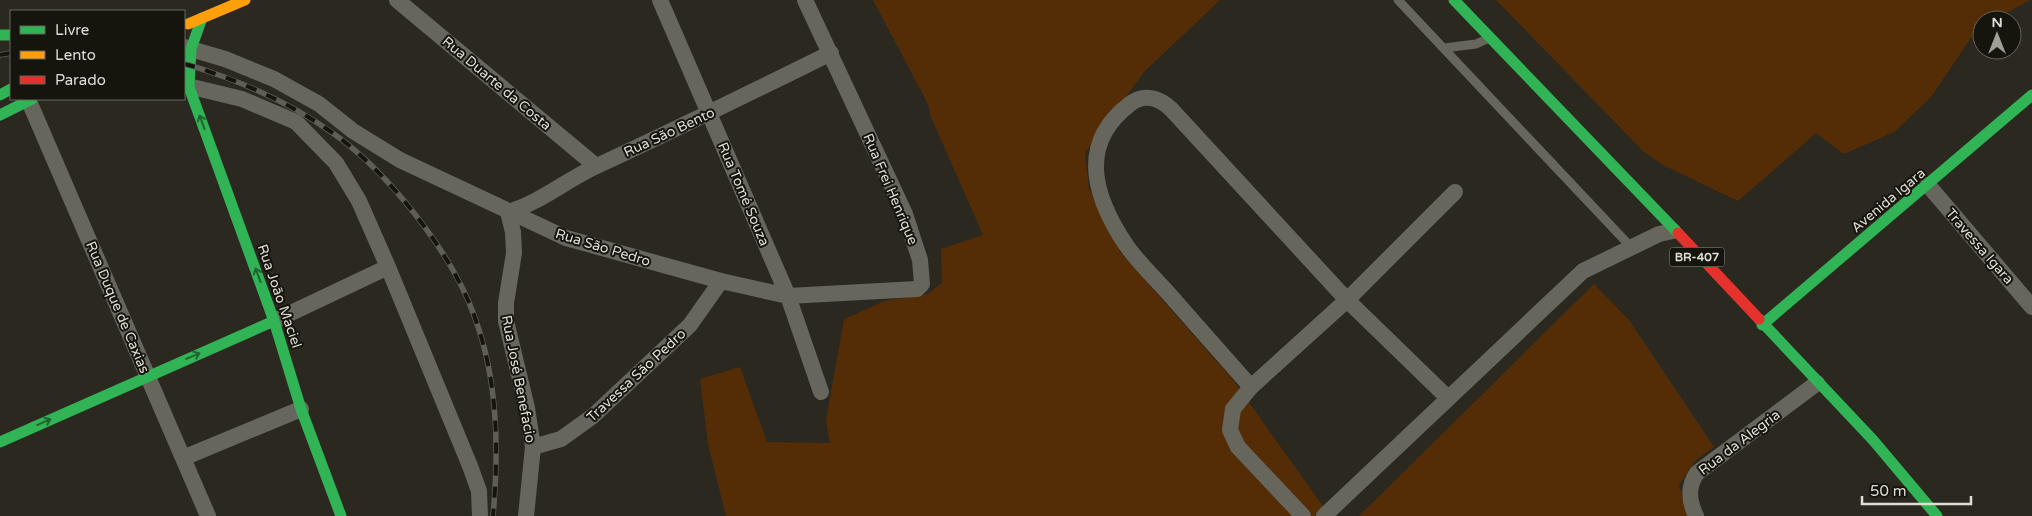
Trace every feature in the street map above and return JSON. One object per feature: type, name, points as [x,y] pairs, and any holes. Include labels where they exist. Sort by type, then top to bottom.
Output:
[{"type":"main road","points":[[185,26],[245,0]]},
{"type":"main road","name":"BR-407","points":[[1454,0],[1586,136],[1673,231],[1873,440],[1937,516]]},
{"type":"main road","points":[[186,86],[187,48],[202,18]]},
{"type":"main road","name":"Rua João Maciel","points":[[186,86],[274,321],[301,409],[341,516]]},
{"type":"main road","name":"Avenida Igara","points":[[1762,325],[1928,186],[2032,95]]},
{"type":"main road","points":[[0,115],[28,100]]},
{"type":"main road","points":[[0,442],[274,321]]},
{"type":"street","name":"Rua Duarte da Costa","points":[[397,0],[596,166]]},
{"type":"street","name":"Rua Tomé Souza","points":[[660,0],[788,296],[821,392]]},
{"type":"street","name":"Rua Frei Henrique","points":[[788,296],[917,290],[922,284],[920,260],[905,214],[805,0]]},
{"type":"street","name":"Rua São Pedro","points":[[187,48],[225,59],[274,79],[319,104],[352,131],[400,160],[566,238],[788,296]]},
{"type":"street","name":"Rua São Bento","points":[[508,212],[527,206],[555,192],[596,166],[709,114],[831,54]]},
{"type":"street","points":[[186,86],[242,99],[296,122],[336,163],[359,201],[470,466],[479,491],[480,516]]},
{"type":"street","points":[[1251,387],[1126,245],[1100,192],[1094,163],[1098,147],[1104,134],[1127,106],[1135,100],[1152,98],[1165,104],[1347,300],[1448,398]]},
{"type":"street","name":"Rua Duque de Caxias","points":[[30,100],[208,516]]},
{"type":"street","name":"Travessa Igara","points":[[1928,186],[2032,307]]},
{"type":"street","points":[[1303,516],[1238,447],[1230,430],[1233,409],[1251,387],[1347,300],[1455,192]]},
{"type":"street","name":"Rua José Benefacio","points":[[508,212],[513,232],[514,253],[506,303],[506,321],[533,447],[526,516]]},
{"type":"street","points":[[1324,516],[1583,271],[1658,234],[1673,231]]},
{"type":"street","points":[[274,321],[388,267]]},
{"type":"street","name":"Travessa São Pedro","points":[[533,447],[561,439],[593,416],[690,325],[721,280]]},
{"type":"street","name":"Rua da Alegria","points":[[1696,516],[1689,491],[1690,485],[1697,473],[1817,383]]},
{"type":"street","points":[[183,458],[301,409]]},
{"type":"lane","points":[[1398,0],[1631,247]]},
{"type":"lane","points":[[1444,48],[1476,44],[1490,38]]},
{"type":"shaded area","points":[[873,0],[1220,0],[1144,72],[1085,153],[1089,189],[1120,252],[1233,380],[1330,516],[726,516],[708,444],[700,379],[740,367],[767,442],[830,443],[826,420],[844,319],[885,301],[928,294],[942,283],[941,249],[983,235],[931,117],[928,104]]},
{"type":"shaded area","points":[[1496,0],[2030,0],[2012,10],[1972,10],[1972,36],[1931,97],[1894,132],[1844,154],[1816,133],[1738,201],[1663,165],[1643,151]]},
{"type":"shaded area","points":[[1594,284],[1629,320],[1714,447],[1696,460],[1679,485],[1688,516],[1359,516]]},
{"type":"railway","points":[[0,55],[10,53]]},
{"type":"railway","points":[[185,64],[255,89],[296,110],[334,134],[355,150],[397,192],[435,242],[465,293],[483,342],[495,416],[496,466],[493,516]]},
{"type":"traffic: fast","points":[[1454,0],[1678,233]]},
{"type":"traffic: fast","points":[[202,18],[191,49],[189,87],[274,321],[301,409],[341,516]]},
{"type":"traffic: fast","points":[[0,35],[10,35]]},
{"type":"traffic: fast","points":[[0,95],[10,90]]},
{"type":"traffic: fast","points":[[1762,325],[2032,95]]},
{"type":"traffic: fast","points":[[0,115],[30,100]]},
{"type":"traffic: fast","points":[[1759,319],[1873,440],[1937,516]]},
{"type":"traffic: fast","points":[[0,442],[274,321]]},
{"type":"traffic: slow","points":[[188,24],[245,0]]},
{"type":"traffic: jam","points":[[1678,233],[1759,319]]}]
